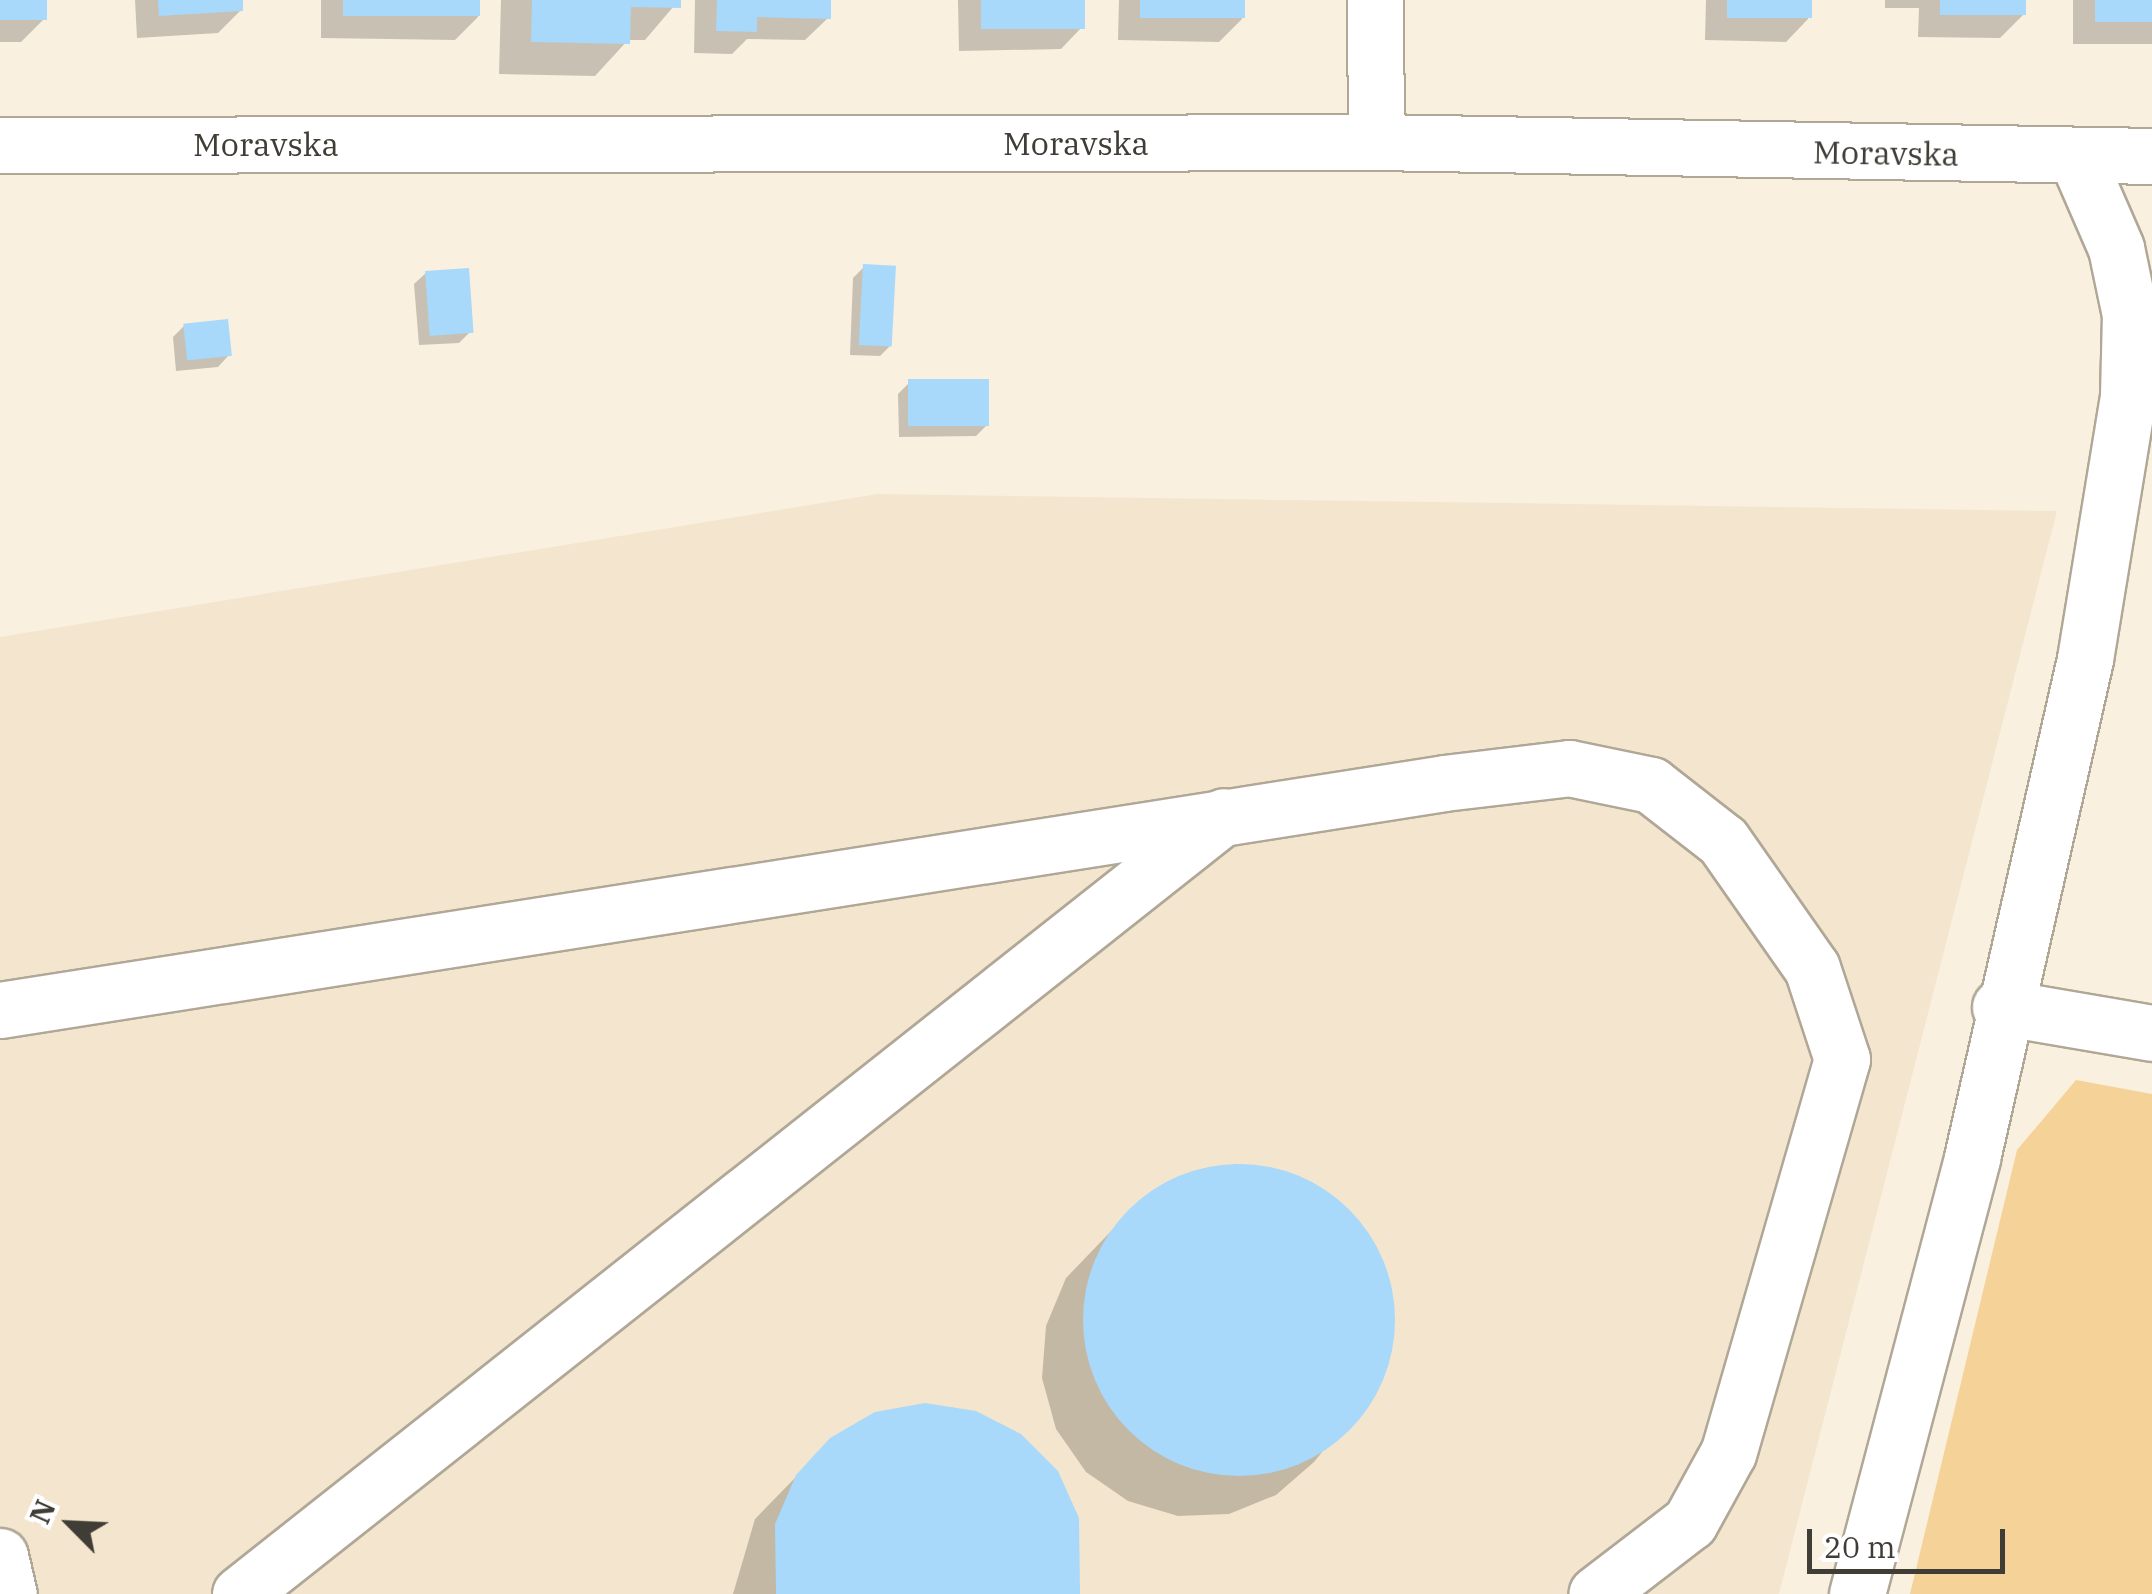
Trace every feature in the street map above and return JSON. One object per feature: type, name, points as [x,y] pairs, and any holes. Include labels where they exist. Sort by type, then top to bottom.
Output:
[{"type":"street","points":[[1375,0],[1376,142]]},
{"type":"street","name":"Moravska","points":[[0,144],[1376,142],[2152,156]]},
{"type":"street","points":[[1857,1594],[1972,1158],[2000,1007],[2085,659],[2128,395],[2130,314],[2116,248],[2076,156]]},
{"type":"street","points":[[0,1010],[1226,814],[1569,768],[1651,786],[1723,841],[1812,968],[1842,1058],[1728,1453],[1690,1522],[1596,1594]]},
{"type":"street","points":[[240,1594],[1226,814]]},
{"type":"street","points":[[2000,1007],[2152,1033]]},
{"type":"street","points":[[0,1556],[9,1594]]},
{"type":"shaded area","points":[[877,494],[2057,511],[1779,1594],[0,1594],[0,637]]},
{"type":"shaded area","points":[[2076,1080],[2152,1094],[2152,1594],[1910,1594],[2017,1150]]},
{"type":"building","points":[[0,0],[47,0],[47,20],[0,20]]},
{"type":"building","points":[[158,0],[243,0],[243,11],[159,16]]},
{"type":"building","points":[[343,0],[480,0],[480,16],[343,16]]},
{"type":"building","points":[[532,0],[681,0],[681,8],[631,7],[630,44],[531,42]]},
{"type":"building","points":[[717,0],[831,0],[831,19],[757,17],[757,32],[716,31]]},
{"type":"building","points":[[981,0],[1085,0],[1085,29],[981,29]]},
{"type":"building","points":[[1140,0],[1245,0],[1245,18],[1140,18]]},
{"type":"building","points":[[1727,0],[1812,0],[1812,18],[1727,18]]},
{"type":"building","points":[[1940,0],[2026,0],[2026,15],[1940,15]]},
{"type":"building","points":[[2095,0],[2152,0],[2152,22],[2095,22]]},
{"type":"building","points":[[863,264],[896,266],[892,347],[859,345]]},
{"type":"building","points":[[469,268],[474,333],[430,336],[425,271]]},
{"type":"building","points":[[228,319],[232,356],[187,361],[183,324]]},
{"type":"building","points":[[908,379],[989,379],[989,426],[908,426]]},
{"type":"building","points":[[1239,1164],[1269,1167],[1313,1182],[1360,1221],[1383,1260],[1395,1320],[1392,1350],[1377,1394],[1338,1441],[1299,1464],[1239,1476],[1209,1473],[1165,1458],[1118,1419],[1095,1380],[1083,1320],[1086,1290],[1101,1246],[1140,1199],[1179,1176]]},
{"type":"building","points":[[925,1403],[976,1411],[1021,1434],[1058,1471],[1079,1518],[1080,1594],[776,1594],[775,1524],[796,1475],[830,1438],[875,1412]]}]
